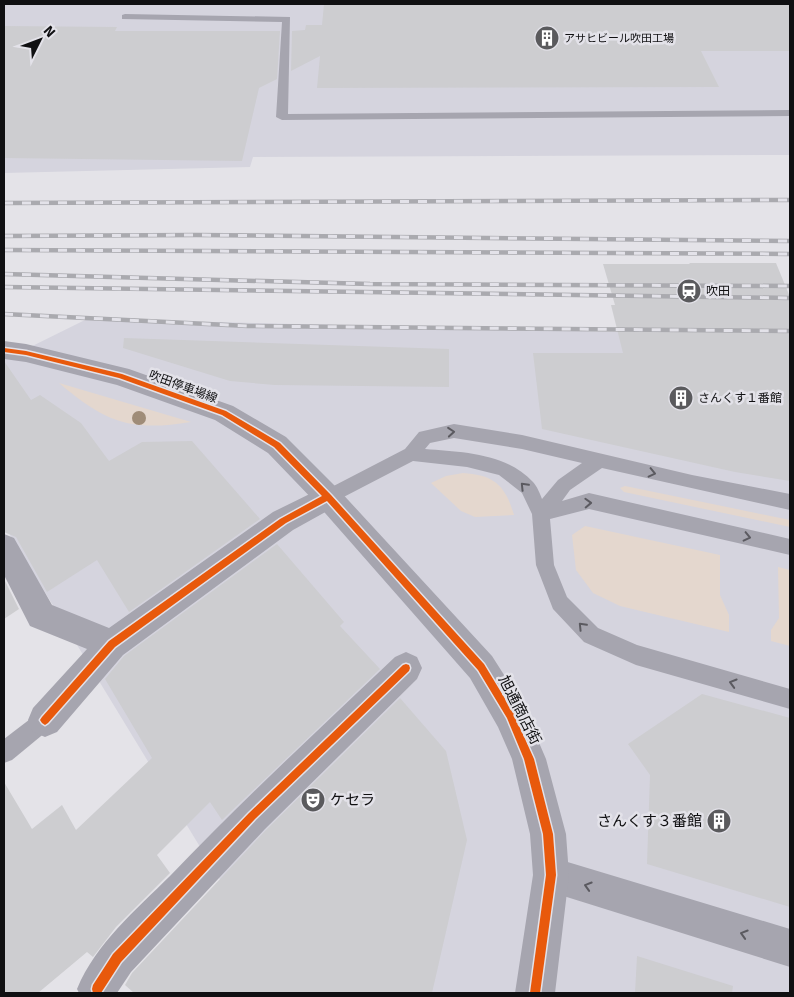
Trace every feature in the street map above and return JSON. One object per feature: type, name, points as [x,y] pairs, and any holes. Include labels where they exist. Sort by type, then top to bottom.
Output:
[{"type":"street","name":"吹田停車場線","points":[[4,350],[26,353],[120,376],[224,414],[277,446],[328,497]]},
{"type":"street","points":[[45,720],[112,644],[283,521],[328,497]]},
{"type":"street","name":"旭通商店街","points":[[328,497],[481,667],[510,715],[532,768],[548,834],[551,874],[535,993]]},
{"type":"street","points":[[4,547],[41,616],[112,644]]},
{"type":"street","points":[[95,991],[117,958],[252,816],[406,668]]},
{"type":"street","points":[[551,874],[790,948]]},
{"type":"lane","points":[[125,17],[287,19],[282,117],[790,113]]},
{"type":"lane","points":[[328,497],[411,454],[425,437],[454,431],[522,442],[599,461],[790,502]]},
{"type":"lane","points":[[411,454],[466,460],[504,469],[528,488],[541,514],[545,565],[560,603],[591,635],[636,655],[790,699]]},
{"type":"lane","points":[[541,514],[564,485],[599,461]]},
{"type":"lane","points":[[541,514],[589,501],[790,547]]},
{"type":"lane","points":[[4,752],[45,720]]},
{"type":"shaded area","points":[[4,4],[790,4],[790,155],[253,157],[250,167],[4,173]]},
{"type":"shaded area","points":[[87,319],[790,336],[790,993],[268,993],[275,970],[4,525],[4,360]]},
{"type":"shaded area","points":[[59,383],[191,422],[151,426],[119,421],[90,407]]},
{"type":"shaded area","points":[[463,473],[483,476],[497,484],[507,496],[514,515],[475,517],[461,511],[431,483],[446,476]]},
{"type":"shaded area","points":[[625,486],[790,520],[790,527],[624,492],[620,488]]},
{"type":"shaded area","points":[[585,526],[720,555],[720,595],[729,615],[729,632],[620,606],[593,593],[576,570],[572,535]]},
{"type":"shaded area","points":[[778,567],[790,570],[790,646],[771,641],[771,630],[779,618]]},
{"type":"building","name":"アサヒビール吹田工場","points":[[324,4],[790,4],[790,51],[701,51],[719,87],[317,88],[320,56],[291,71],[292,31],[305,30],[306,25],[322,25]]},
{"type":"building","points":[[4,26],[117,27],[115,31],[280,31],[277,79],[259,88],[242,161],[4,158]]},
{"type":"building","points":[[776,263],[790,297],[790,481],[735,472],[542,429],[533,353],[623,353],[611,305],[615,305],[603,264]]},
{"type":"building","points":[[124,338],[449,349],[449,387],[275,385],[230,381],[123,348]]},
{"type":"building","points":[[4,361],[31,400],[40,395],[81,423],[109,461],[142,442],[192,441],[260,519],[129,612],[97,560],[47,592],[16,537],[4,532]]},
{"type":"building","points":[[277,544],[344,622],[340,626],[380,669],[222,820],[210,802],[157,855],[170,873],[116,927],[93,957],[87,952],[38,993],[4,993],[4,782],[32,829],[62,805],[76,830],[152,758],[105,679],[124,656]]},
{"type":"building","points":[[4,579],[19,609],[4,619]]},
{"type":"building","name":"さんくす３番館","points":[[702,694],[790,718],[790,907],[647,864],[650,775],[628,744]]},
{"type":"building","points":[[400,698],[446,751],[467,840],[432,993],[134,993],[125,985],[132,973],[266,830]]},
{"type":"building","points":[[637,956],[733,986],[732,993],[635,993]]},
{"type":"railway","points":[[4,203],[790,200]]},
{"type":"railway","points":[[4,236],[196,235],[790,241]]},
{"type":"railway","points":[[4,250],[790,254]]},
{"type":"railway","points":[[4,274],[370,284],[790,286]]},
{"type":"railway","points":[[4,287],[790,298]]},
{"type":"railway","points":[[4,314],[248,326],[790,331]]},
{"type":"cycle path","points":[[4,350],[26,353],[120,376],[224,413],[277,445],[328,497],[481,667],[510,715],[529,759],[548,834],[551,875],[535,993]]},
{"type":"cycle path","points":[[45,720],[112,644],[283,521],[328,497]]},
{"type":"cycle path","points":[[97,989],[117,958],[252,816],[406,668]]},
{"type":"place","name":"アサヒビール吹田工場","points":[[547,38]]},
{"type":"place","name":"吹田","points":[[689,291]]},
{"type":"place","name":"さんくす１番館","points":[[681,398]]},
{"type":"place","name":"ケセラ","points":[[313,800]]},
{"type":"place","name":"さんくす３番館","points":[[719,821]]}]
